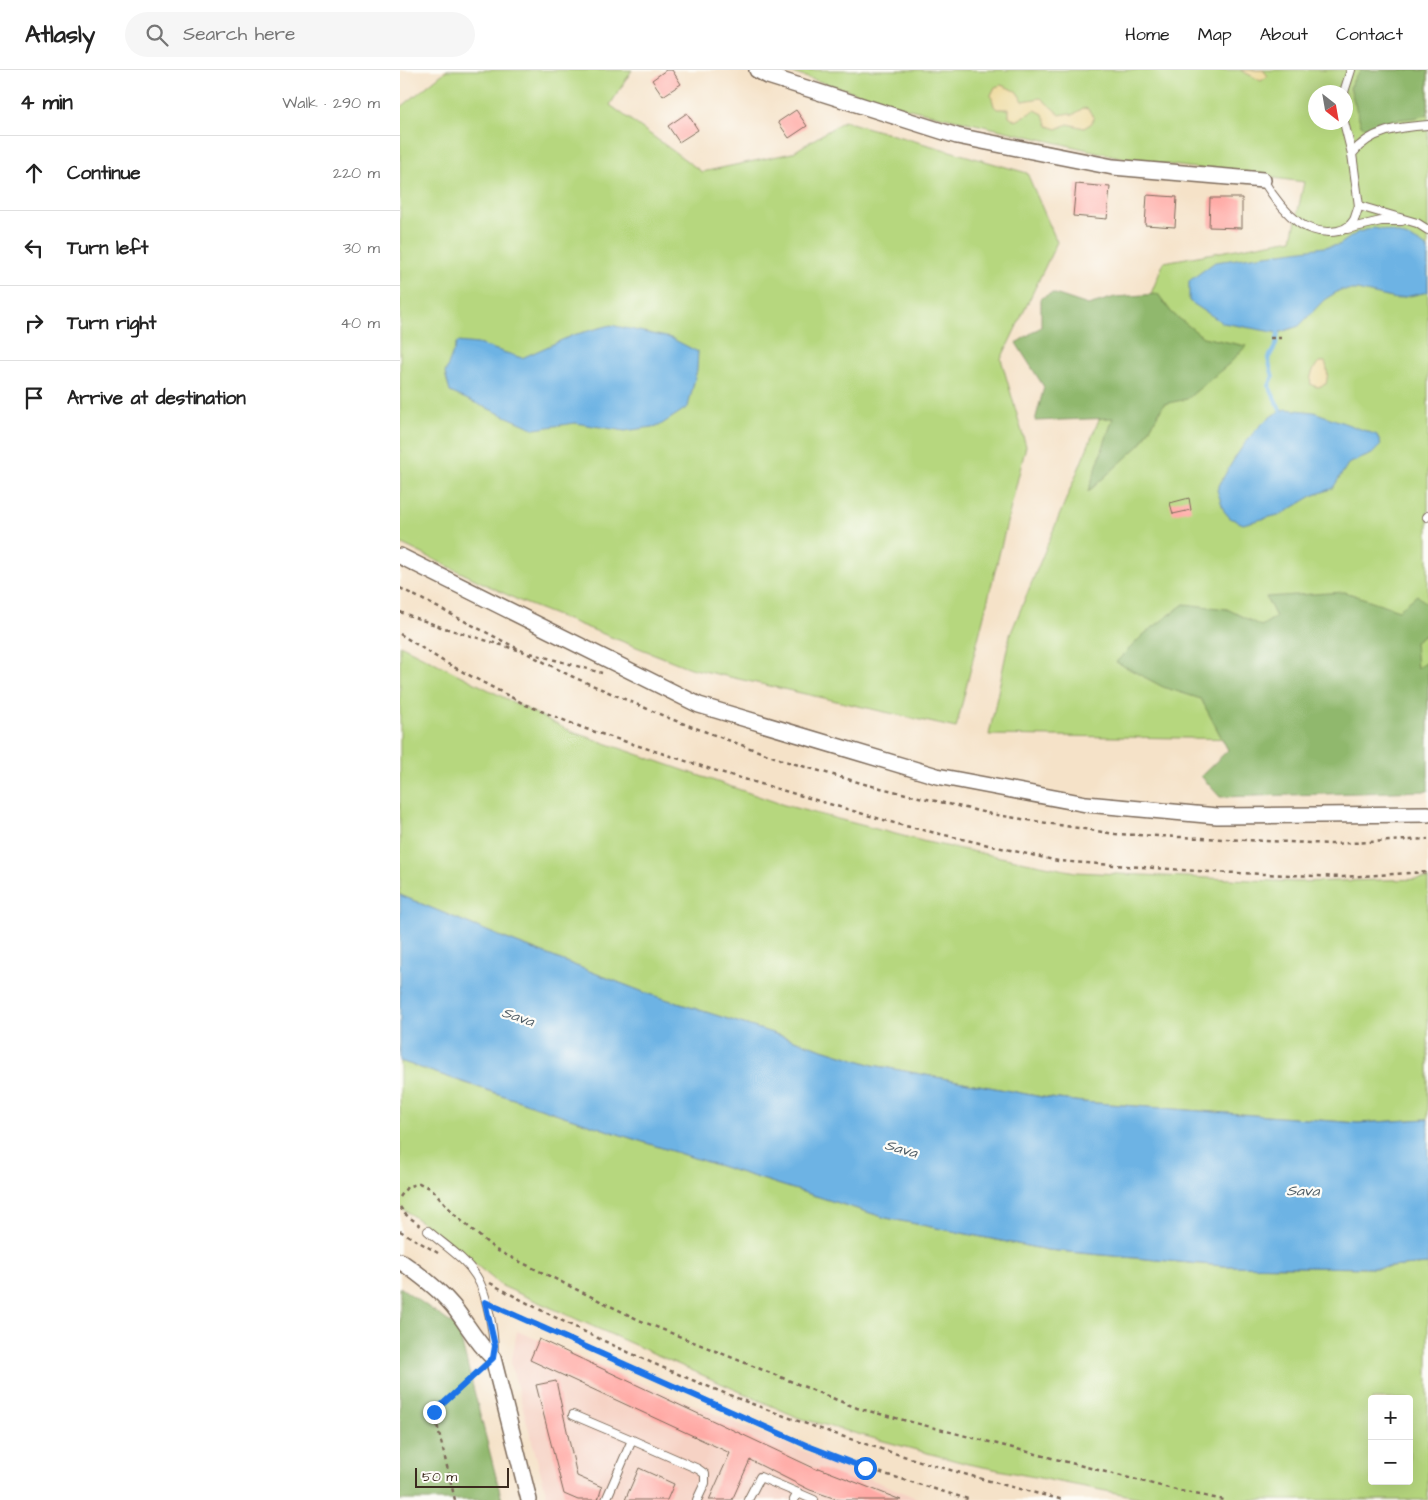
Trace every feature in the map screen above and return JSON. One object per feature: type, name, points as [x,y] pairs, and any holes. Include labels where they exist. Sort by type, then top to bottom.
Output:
[{"type":"street","points":[[757,70],[768,76],[957,136],[1113,167],[1263,180]]},
{"type":"street","points":[[400,556],[698,705],[937,776],[1086,804],[1217,816],[1428,814]]},
{"type":"street","points":[[400,1260],[427,1280],[452,1306],[479,1344],[493,1358],[529,1500]]},
{"type":"lane","points":[[1346,85],[1351,70]]},
{"type":"lane","points":[[1352,154],[1369,138],[1397,127],[1428,125]]},
{"type":"lane","points":[[1342,230],[1354,222],[1359,206],[1358,185],[1346,130]]},
{"type":"lane","points":[[1263,180],[1270,192],[1298,223],[1310,229],[1326,232],[1381,221],[1409,221]]},
{"type":"lane","points":[[1359,206],[1409,221],[1428,230]]},
{"type":"lane","points":[[428,1231],[463,1261],[477,1276],[495,1346],[493,1358]]},
{"type":"lane","points":[[573,1415],[698,1469],[704,1474],[705,1483],[697,1500]]},
{"type":"lane","points":[[606,1500],[632,1440]]},
{"type":"lane","points":[[748,1500],[760,1477],[796,1496],[814,1500]]},
{"type":"path","points":[[1270,338],[1281,338]]},
{"type":"path","points":[[400,612],[450,630],[604,674]]},
{"type":"path","points":[[400,634],[446,663],[526,705],[586,729],[720,772],[901,825],[1058,861],[1211,872],[1343,877],[1428,872]]},
{"type":"path","points":[[400,1197],[407,1187],[419,1183],[432,1189],[457,1217],[496,1250],[639,1320],[857,1408],[1176,1490],[1224,1500]]},
{"type":"path","points":[[400,1207],[405,1214],[428,1231]]},
{"type":"path","points":[[477,1276],[595,1337],[686,1378],[797,1421],[971,1477],[1064,1500]]},
{"type":"path","points":[[485,1302],[808,1446],[865,1468],[970,1500]]},
{"type":"path","points":[[455,1500],[434,1412],[493,1358]]},
{"type":"shaded area","points":[[517,1331],[921,1500],[548,1500],[511,1364]]},
{"type":"green space","points":[[447,70],[632,70],[610,105],[702,172],[792,153],[844,121],[1027,173],[1057,242],[1001,359],[1026,446],[956,728],[690,668],[522,602],[400,543],[400,108]]},
{"type":"green space","points":[[782,70],[1428,70],[1428,739],[1248,739],[989,735],[1010,635],[1164,262],[1292,239],[1304,182],[1132,160],[909,109]]},
{"type":"green space","points":[[1362,70],[1428,70],[1428,114],[1385,122],[1370,132],[1361,125],[1353,98],[1353,85],[1351,85],[1355,77]]},
{"type":"green space","points":[[1052,293],[1088,305],[1115,297],[1158,294],[1172,313],[1203,337],[1246,346],[1230,363],[1187,399],[1164,404],[1141,444],[1088,492],[1113,418],[1035,421],[1044,387],[1016,343],[1041,327],[1041,298]]},
{"type":"green space","points":[[1345,592],[1399,610],[1417,595],[1428,605],[1428,633],[1415,642],[1417,668],[1428,662],[1428,791],[1220,797],[1201,776],[1228,750],[1201,699],[1163,687],[1116,662],[1144,634],[1184,604],[1227,609],[1261,626],[1276,617],[1266,597]]},
{"type":"green space","points":[[400,645],[570,731],[784,805],[926,842],[1075,872],[1295,882],[1428,879],[1428,1119],[1358,1123],[1083,1102],[1042,1097],[873,1065],[646,993],[400,895]]},
{"type":"green space","points":[[400,1061],[624,1136],[886,1218],[1047,1250],[1223,1266],[1377,1268],[1428,1264],[1428,1500],[1152,1500],[968,1464],[799,1418],[502,1286],[437,1233],[400,1207]]},
{"type":"green space","points":[[400,1287],[458,1328],[502,1500],[400,1500]]},
{"type":"sand","points":[[1240,70],[1263,70],[1268,76],[1261,81]]},
{"type":"sand","points":[[1001,85],[1016,91],[1023,101],[1041,98],[1060,115],[1069,113],[1073,115],[1083,108],[1088,109],[1094,118],[1092,123],[1084,128],[1068,124],[1057,129],[1048,126],[1043,114],[1035,110],[1016,121],[1009,116],[1009,109],[997,109],[994,106],[991,95],[995,87]]},
{"type":"sand","points":[[1319,362],[1325,362],[1327,375],[1326,384],[1318,387],[1311,385],[1311,376]]},
{"type":"water","points":[[1374,228],[1402,235],[1428,249],[1428,292],[1396,299],[1357,290],[1340,290],[1324,300],[1299,326],[1278,333],[1223,323],[1189,301],[1189,281],[1215,262],[1339,245],[1358,232]]},
{"type":"water","points":[[611,325],[671,338],[698,352],[697,370],[688,407],[659,426],[625,431],[575,423],[535,429],[450,392],[445,373],[457,342],[478,344],[522,358],[573,335]]},
{"type":"water","points":[[1286,409],[1314,412],[1377,435],[1381,445],[1372,454],[1348,464],[1333,488],[1312,496],[1282,514],[1243,524],[1230,518],[1224,511],[1217,490],[1237,455],[1255,431],[1275,413]]},
{"type":"water","name":"Sava","points":[[400,895],[646,993],[873,1065],[1042,1097],[1083,1102],[1358,1123],[1428,1119],[1428,1264],[1377,1268],[1223,1266],[1047,1250],[886,1218],[624,1136],[400,1061]]},
{"type":"building","points":[[666,70],[672,70],[681,84],[663,96],[652,80]]},
{"type":"building","points":[[796,110],[807,126],[789,138],[778,122]]},
{"type":"building","points":[[687,113],[698,130],[679,142],[668,126]]},
{"type":"building","points":[[1076,184],[1110,187],[1107,219],[1073,216]]},
{"type":"building","points":[[1147,195],[1177,197],[1175,227],[1145,225]]},
{"type":"building","points":[[1210,198],[1242,198],[1242,228],[1209,227]]},
{"type":"building","points":[[1189,498],[1191,510],[1173,514],[1170,503]]},
{"type":"building","points":[[539,1339],[818,1470],[819,1468],[901,1500],[839,1500],[810,1490],[750,1460],[732,1500],[709,1500],[730,1453],[530,1360]]},
{"type":"building","points":[[556,1381],[577,1476],[602,1487],[598,1500],[578,1500],[564,1494],[536,1385]]},
{"type":"building","points":[[639,1468],[674,1484],[667,1500],[625,1500]]},
{"type":"waterway","points":[[1278,333],[1276,345],[1268,359],[1273,377],[1269,386],[1280,410]]},
{"type":"route","points":[[434,1412],[493,1358],[495,1346],[492,1326],[485,1302],[808,1446],[865,1468]]}]
